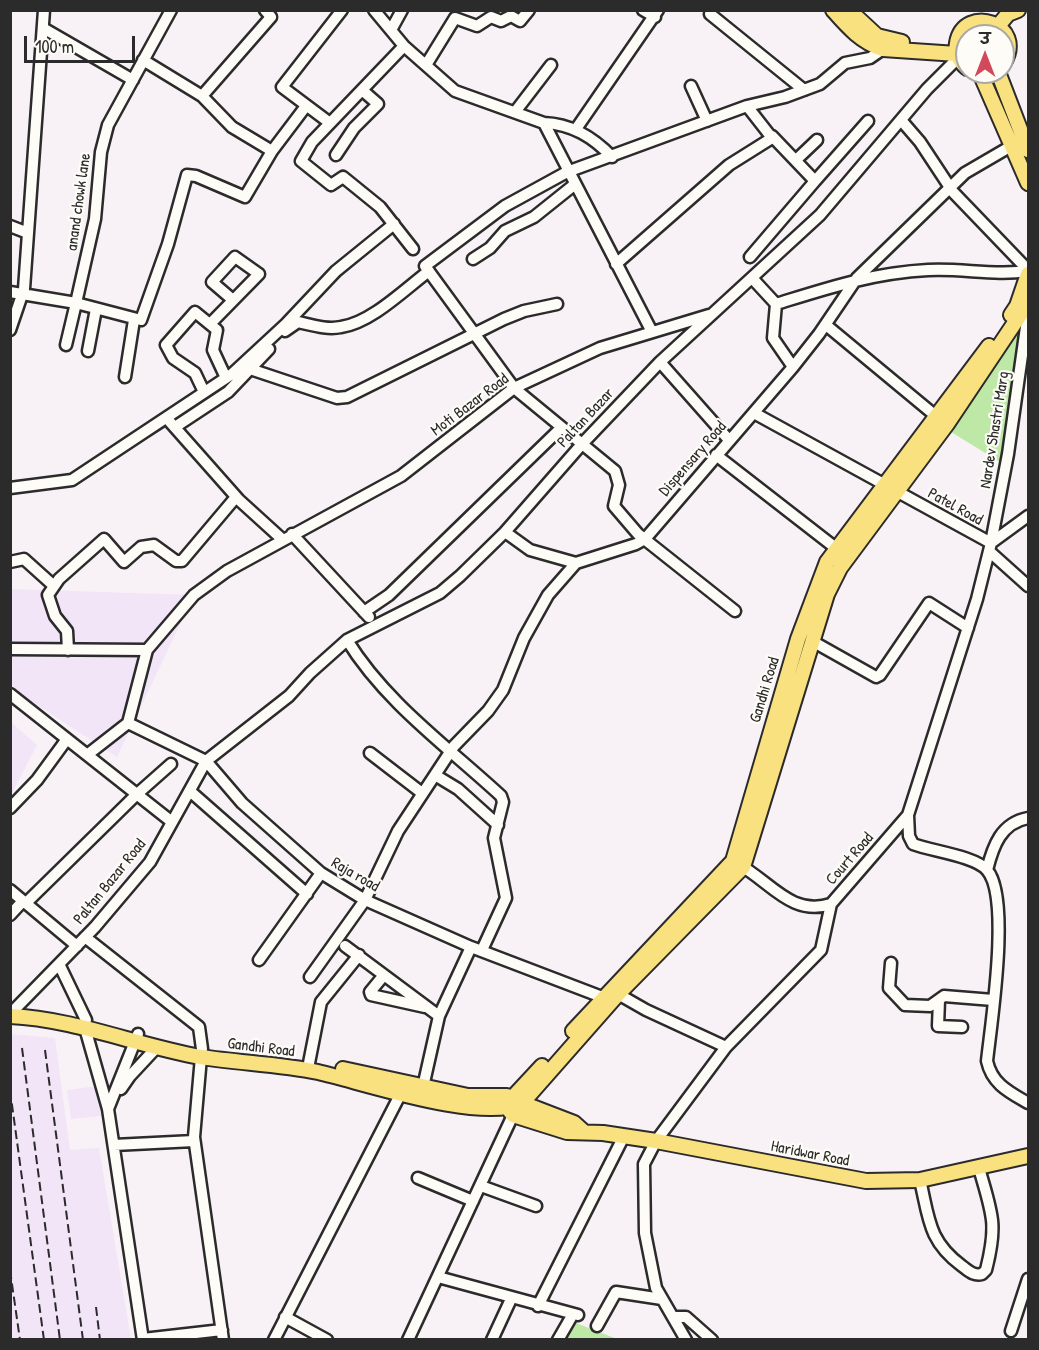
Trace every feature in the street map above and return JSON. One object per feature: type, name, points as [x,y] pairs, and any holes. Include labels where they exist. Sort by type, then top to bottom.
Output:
[{"type":"main road","points":[[833,10],[861,38],[883,49],[955,62]]},
{"type":"main road","points":[[849,10],[867,30],[890,41],[955,60]]},
{"type":"main road","points":[[1000,24],[1011,12]]},
{"type":"main road","points":[[972,24],[982,21],[992,24]]},
{"type":"main road","points":[[980,84],[1013,145],[1029,183]]},
{"type":"main road","points":[[1003,84],[1029,150]]},
{"type":"main road","name":"Gandhi Road","points":[[518,1099],[738,864],[827,594],[840,568],[890,488],[937,417],[1017,306],[1029,272]]},
{"type":"main road","name":"Gandhi Road","points":[[518,1099],[602,997],[738,864],[798,639],[827,562],[946,424],[1029,303]]},
{"type":"main road","name":"Gandhi Road","points":[[12,1010],[85,1024],[202,1053],[309,1063],[375,1075],[468,1096],[507,1108]]},
{"type":"main road","name":"Gandhi Road","points":[[137,1037],[157,1047],[313,1071],[431,1102],[507,1108]]},
{"type":"main road","points":[[507,1108],[518,1099]]},
{"type":"main road","name":"Haridwar Road","points":[[518,1099],[574,1123],[584,1132]]},
{"type":"main road","name":"Haridwar Road","points":[[507,1108],[567,1132],[656,1141],[866,1181],[920,1180],[1029,1156]]},
{"type":"street","points":[[10,330],[28,233],[44,10]]},
{"type":"street","name":"anand chowk lane","points":[[66,345],[95,219],[101,153],[108,125],[171,10]]},
{"type":"street","points":[[330,123],[282,89],[282,85],[342,10]]},
{"type":"street","points":[[374,10],[404,46],[455,91],[544,123],[576,129],[599,143],[612,157]]},
{"type":"street","points":[[391,30],[402,10]]},
{"type":"street","points":[[426,65],[455,18],[477,26],[491,17],[501,21],[511,16],[520,21],[530,10]]},
{"type":"street","points":[[576,129],[626,53],[657,14],[643,10]]},
{"type":"street","points":[[202,96],[271,13]]},
{"type":"street","points":[[710,14],[804,90]]},
{"type":"street","points":[[43,28],[133,80]]},
{"type":"street","points":[[404,46],[312,142],[302,158],[302,165],[332,185],[336,185],[343,177],[372,199],[413,249]]},
{"type":"street","points":[[735,611],[645,538],[614,506],[619,485],[618,476],[514,388],[425,266],[505,206],[567,172],[747,106],[804,90],[822,82],[845,63],[870,58],[883,49]]},
{"type":"street","points":[[143,60],[202,96],[232,127],[272,151]]},
{"type":"street","points":[[515,112],[551,65]]},
{"type":"street","name":"Paltan Bazar","points":[[206,761],[289,696],[310,673],[347,640],[440,593],[505,532],[582,444],[660,362],[820,215],[901,120],[955,76]]},
{"type":"street","points":[[691,86],[707,121]]},
{"type":"street","points":[[336,155],[354,128],[378,104],[362,90]]},
{"type":"street","points":[[16,294],[76,303],[134,320],[143,318],[188,175],[196,176],[245,197],[272,151],[306,106]]},
{"type":"street","points":[[747,106],[772,136],[815,180]]},
{"type":"street","points":[[901,120],[920,142],[949,187],[1029,272]]},
{"type":"street","points":[[750,257],[868,121]]},
{"type":"street","points":[[544,123],[567,172],[652,332]]},
{"type":"street","points":[[616,264],[729,165],[772,136]]},
{"type":"street","points":[[796,160],[817,140]]},
{"type":"street","points":[[857,278],[965,172],[1013,145]]},
{"type":"street","points":[[473,259],[490,248],[505,231],[534,216],[574,185]]},
{"type":"street","points":[[175,427],[228,392],[245,367],[336,271],[394,224]]},
{"type":"street","points":[[10,226],[28,233]]},
{"type":"street","points":[[776,304],[857,278],[929,270],[1005,275],[1029,272]]},
{"type":"street","points":[[10,488],[72,480],[245,367],[298,322],[324,328],[342,327],[388,303],[429,271]]},
{"type":"street","points":[[752,278],[776,304],[773,338],[793,367]]},
{"type":"street","name":"Dispensary Road","points":[[576,563],[636,544],[645,538],[793,367],[826,325],[857,278]]},
{"type":"street","points":[[210,324],[233,300]]},
{"type":"street","points":[[245,367],[337,398],[346,397],[524,311],[557,304]]},
{"type":"street","points":[[88,351],[96,309]]},
{"type":"street","points":[[204,392],[195,373],[173,358],[166,345],[195,312],[217,330],[213,350],[226,378]]},
{"type":"street","name":"Nardev Shastri Marg","points":[[990,547],[1029,313]]},
{"type":"street","name":"Moti Bazar Road","points":[[147,650],[194,595],[227,572],[287,537],[400,476],[514,388],[600,348],[712,314]]},
{"type":"street","points":[[125,377],[134,320]]},
{"type":"street","points":[[826,325],[937,417]]},
{"type":"street","points":[[660,362],[729,440]]},
{"type":"street","name":"Patel Road","points":[[754,413],[890,488],[990,547],[1029,516]]},
{"type":"street","points":[[166,417],[236,497],[287,537],[375,624]]},
{"type":"street","points":[[364,612],[388,595],[561,428]]},
{"type":"street","points":[[716,455],[837,549]]},
{"type":"street","points":[[68,650],[68,631],[55,616],[48,599],[54,586],[104,539],[124,562],[141,547],[154,545],[176,561],[182,561],[236,497]]},
{"type":"street","points":[[310,977],[365,900],[398,831],[422,793],[451,750],[489,711],[503,690],[524,638],[548,595],[576,563],[530,550],[505,532]]},
{"type":"street","points":[[990,547],[1029,586]]},
{"type":"street","name":"Court Road","points":[[686,1340],[657,1288],[645,1233],[644,1164],[656,1141],[726,1047],[821,950],[831,904],[908,815],[968,628],[990,547]]},
{"type":"street","points":[[10,562],[24,559],[54,586]]},
{"type":"street","points":[[812,642],[876,677],[880,675],[929,603],[968,628]]},
{"type":"street","points":[[347,640],[362,665],[393,699],[501,796],[503,802],[494,838],[506,898],[482,950]]},
{"type":"street","points":[[10,649],[147,650],[128,723],[87,755]]},
{"type":"street","points":[[10,694],[172,822]]},
{"type":"street","name":"Raja road","points":[[128,723],[206,761],[242,803],[321,873],[365,900],[471,947],[602,997]]},
{"type":"street","points":[[10,808],[37,780],[68,739]]},
{"type":"street","points":[[370,753],[422,793]]},
{"type":"street","name":"Paltan Bazar Road","points":[[12,1010],[86,937],[150,862],[191,792],[206,761]]},
{"type":"street","points":[[10,915],[171,764]]},
{"type":"street","points":[[435,775],[458,789],[498,825]]},
{"type":"street","points":[[191,792],[307,894]]},
{"type":"street","points":[[908,815],[909,836],[914,844],[974,862],[987,870]]},
{"type":"street","points":[[1029,818],[1019,820],[998,837],[987,870],[996,900],[999,929],[987,1061],[989,1073],[999,1086],[1029,1103]]},
{"type":"street","points":[[738,864],[797,905],[816,909],[831,904]]},
{"type":"street","points":[[259,960],[321,873]]},
{"type":"street","points":[[10,890],[77,946]]},
{"type":"street","points":[[59,964],[85,1024],[108,1110],[143,1339],[222,1335],[194,1141],[202,1053],[199,1027],[86,937]]},
{"type":"street","points":[[345,946],[440,1016]]},
{"type":"street","points":[[423,1087],[440,1016],[471,947]]},
{"type":"street","points":[[309,1063],[321,1002],[358,955]]},
{"type":"street","points":[[891,963],[889,988],[905,1005],[930,1006],[944,996],[993,1000]]},
{"type":"street","points":[[384,975],[370,992],[371,995],[429,1008]]},
{"type":"street","points":[[618,994],[646,1010],[726,1047]]},
{"type":"street","points":[[939,1000],[938,1026],[962,1027]]},
{"type":"street","points":[[108,1110],[137,1037]]},
{"type":"street","points":[[108,1110],[130,1076],[157,1047]]},
{"type":"street","points":[[274,1340],[401,1093]]},
{"type":"street","points":[[408,1340],[481,1186],[507,1108]]},
{"type":"street","points":[[538,1306],[624,1136]]},
{"type":"street","points":[[114,1145],[194,1141]]},
{"type":"street","points":[[920,1180],[931,1227],[941,1249],[973,1274],[982,1274],[986,1270],[994,1232],[994,1220],[979,1168]]},
{"type":"street","points":[[418,1178],[473,1201]]},
{"type":"street","points":[[481,1186],[536,1206]]},
{"type":"street","points":[[438,1277],[575,1315],[558,1340]]},
{"type":"street","points":[[1011,1332],[1029,1279]]},
{"type":"street","points":[[597,1326],[616,1292],[662,1299]]},
{"type":"street","points":[[492,1340],[511,1299]]},
{"type":"street","points":[[285,1317],[327,1340]]},
{"type":"street","points":[[673,1317],[686,1317],[712,1340]]},
{"type":"shaded area","points":[[10,589],[194,595],[117,757],[11,688]]},
{"type":"shaded area","points":[[11,722],[37,745],[11,795]]},
{"type":"shaded area","points":[[10,1034],[55,1038],[70,1150],[99,1148],[131,1339],[11,1339]]},
{"type":"shaded area","points":[[98,1086],[101,1116],[71,1119],[67,1090]]},
{"type":"green space","points":[[1020,330],[1000,462],[951,432]]},
{"type":"green space","points":[[571,1321],[617,1339],[559,1340]]},
{"type":"waterway","points":[[332,283],[394,231]]},
{"type":"waterway","points":[[119,455],[168,425]]},
{"type":"waterway","points":[[50,488],[70,485]]},
{"type":"railway","points":[[22,1048],[60,1340]]},
{"type":"railway","points":[[45,1050],[83,1340]]},
{"type":"railway","points":[[10,1090],[44,1340]]},
{"type":"railway","points":[[10,1270],[20,1340]]},
{"type":"railway","points":[[96,1307],[100,1340]]}]
